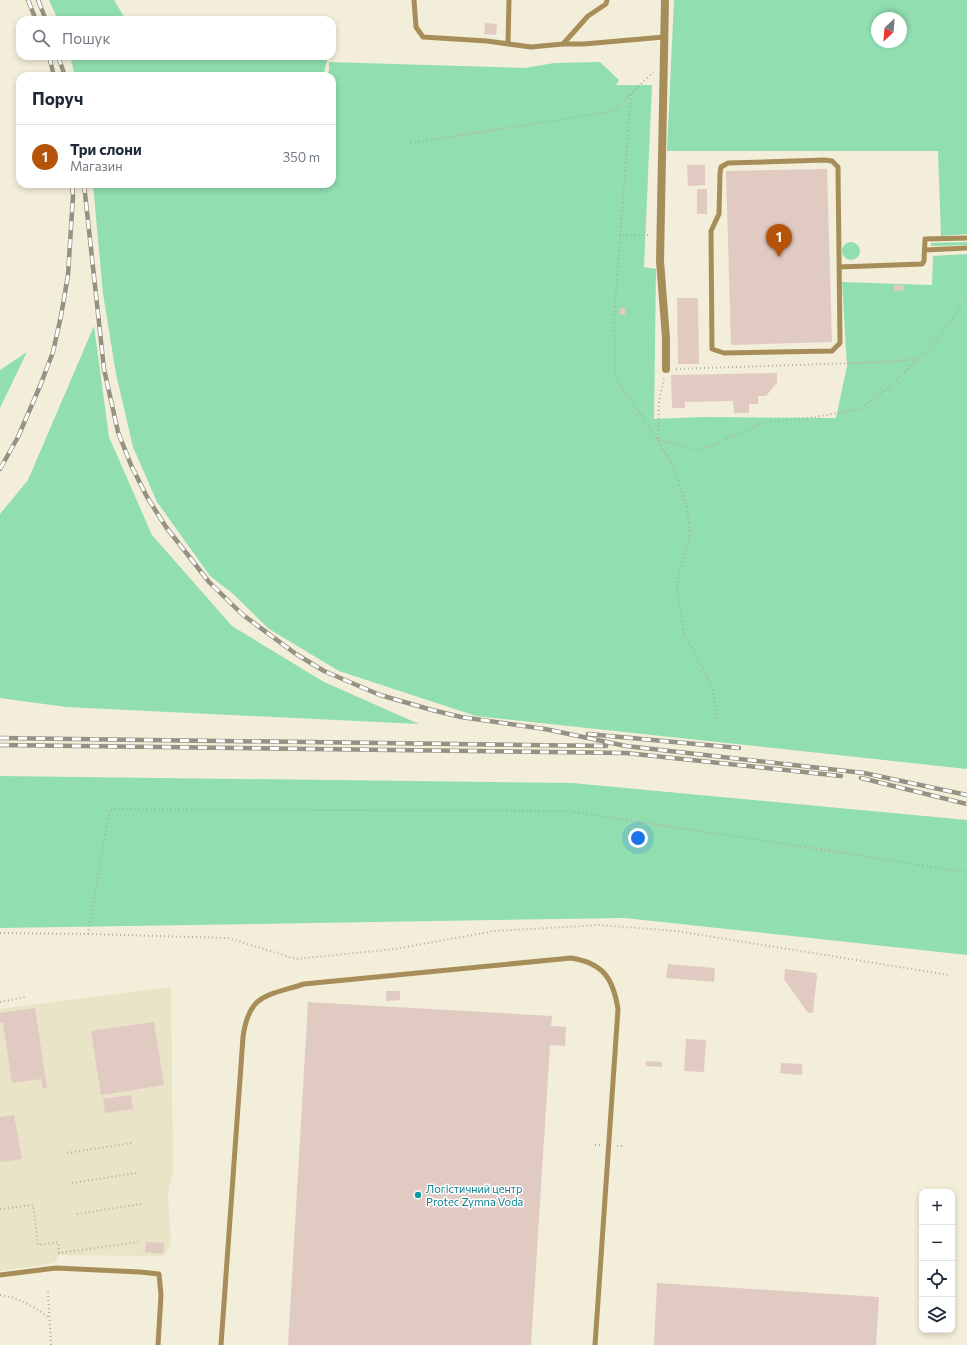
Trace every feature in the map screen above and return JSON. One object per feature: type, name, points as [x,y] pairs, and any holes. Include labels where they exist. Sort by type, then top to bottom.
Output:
[{"type":"street","points":[[665,0],[660,262],[666,369]]},
{"type":"lane","points":[[414,0],[416,26],[423,37],[531,46],[584,44],[664,37]]},
{"type":"lane","points":[[508,44],[509,0]]},
{"type":"lane","points":[[563,44],[588,16],[606,4],[606,0]]},
{"type":"lane","points":[[832,161],[838,167],[839,267],[840,343],[832,351],[724,353],[712,349],[710,231],[720,214],[721,167],[728,163],[832,161]]},
{"type":"lane","points":[[839,267],[922,264],[924,261],[925,239],[967,238]]},
{"type":"lane","points":[[925,250],[967,248]]},
{"type":"lane","points":[[221,1345],[243,1037],[245,1022],[249,1011],[257,1001],[304,984],[571,958],[589,962],[601,970],[610,981],[616,995],[618,1009],[595,1345]]},
{"type":"lane","points":[[0,1275],[56,1268],[158,1274],[161,1295],[158,1345]]},
{"type":"path","points":[[407,144],[614,111],[664,62]]},
{"type":"path","points":[[631,95],[614,318],[616,379],[658,440],[676,472],[687,507],[690,536],[679,574],[677,588],[684,634],[698,658],[713,690],[717,721]]},
{"type":"path","points":[[620,235],[660,235]]},
{"type":"path","points":[[658,440],[699,450],[732,437],[761,423],[816,417],[860,409],[889,388],[940,337],[967,298]]},
{"type":"path","points":[[658,440],[659,401],[666,369],[875,362],[918,359]]},
{"type":"path","points":[[88,934],[110,808],[568,811],[967,872]]},
{"type":"path","points":[[0,933],[228,938],[296,959],[395,949],[495,931],[599,925],[676,931],[949,975]]},
{"type":"path","points":[[0,1002],[25,997]]},
{"type":"path","points":[[67,1153],[132,1143]]},
{"type":"path","points":[[595,1145],[601,1145]]},
{"type":"path","points":[[618,1146],[623,1146]]},
{"type":"path","points":[[72,1183],[136,1173]]},
{"type":"path","points":[[77,1214],[141,1204]]},
{"type":"path","points":[[0,1209],[33,1205],[38,1245],[58,1242],[59,1253],[138,1242]]},
{"type":"path","points":[[48,1292],[51,1345]]},
{"type":"path","points":[[0,1295],[14,1297],[34,1307],[49,1318]]},
{"type":"shaded area","points":[[171,987],[173,1170],[168,1194],[171,1244],[164,1256],[58,1255],[55,1263],[0,1271],[0,1009]]},
{"type":"green space","points":[[49,0],[114,0],[124,16],[56,16]]},
{"type":"green space","points":[[674,0],[967,0],[967,234],[941,236],[938,151],[667,151]]},
{"type":"green space","points":[[71,60],[327,60],[324,72],[74,72]]},
{"type":"green space","points":[[329,62],[525,68],[554,63],[600,62],[619,80],[616,85],[652,85],[644,267],[656,269],[654,419],[702,417],[836,418],[847,366],[842,282],[932,285],[933,256],[967,254],[967,769],[476,716],[339,671],[269,629],[232,593],[210,576],[157,502],[133,447],[116,374],[103,294],[93,188],[336,188],[336,72],[328,72]]},
{"type":"green space","points":[[851,242],[857,245],[860,251],[857,257],[851,260],[845,257],[842,251],[845,245]]},
{"type":"green space","points":[[967,242],[967,245],[931,246],[931,243]]},
{"type":"green space","points":[[94,326],[109,437],[152,535],[232,626],[324,682],[419,724],[66,707],[0,698],[0,514],[28,480]]},
{"type":"green space","points":[[27,352],[0,408],[0,370]]},
{"type":"green space","points":[[0,776],[572,783],[967,820],[967,955],[625,918],[0,928]]},
{"type":"building","points":[[485,23],[497,24],[496,35],[484,34]]},
{"type":"building","points":[[687,165],[705,165],[705,185],[688,186]]},
{"type":"building","points":[[827,169],[832,342],[731,345],[726,171]]},
{"type":"building","points":[[697,189],[707,189],[707,214],[697,214]]},
{"type":"building","points":[[894,285],[904,285],[904,290],[894,291]]},
{"type":"building","points":[[677,298],[698,298],[699,364],[678,364]]},
{"type":"building","points":[[620,308],[625,308],[625,315],[620,315]]},
{"type":"building","points":[[777,373],[777,383],[766,396],[758,396],[758,404],[749,404],[749,413],[734,413],[733,401],[685,402],[685,408],[672,408],[671,375]]},
{"type":"building","points":[[668,964],[715,968],[714,982],[666,978]]},
{"type":"building","points":[[785,969],[816,973],[817,976],[813,1013],[808,1013],[784,979]]},
{"type":"building","points":[[386,991],[400,991],[400,1000],[386,1001]]},
{"type":"building","name":"Логістичний центр Protec Zymna Voda","points":[[308,1002],[552,1016],[551,1026],[566,1027],[565,1046],[550,1045],[531,1345],[288,1345]]},
{"type":"building","points":[[35,1008],[47,1088],[43,1089],[41,1079],[12,1083],[3,1023],[0,1023],[0,1013]]},
{"type":"building","points":[[154,1022],[164,1085],[101,1095],[91,1031]]},
{"type":"building","points":[[686,1039],[706,1040],[704,1072],[684,1071]]},
{"type":"building","points":[[646,1061],[662,1062],[662,1067],[646,1066]]},
{"type":"building","points":[[781,1063],[802,1064],[802,1075],[780,1073]]},
{"type":"building","points":[[131,1095],[133,1109],[105,1113],[103,1099]]},
{"type":"building","points":[[14,1115],[22,1159],[0,1162],[0,1117]]},
{"type":"building","points":[[146,1242],[164,1243],[163,1254],[145,1252]]},
{"type":"building","points":[[657,1283],[879,1297],[876,1345],[654,1345]]},
{"type":"railway","points":[[28,0],[34,16]]},
{"type":"railway","points":[[38,0],[44,16]]},
{"type":"railway","points":[[50,60],[53,72]]},
{"type":"railway","points":[[59,60],[64,72]]},
{"type":"railway","points":[[0,469],[18,437],[53,352],[68,275],[72,188]]},
{"type":"railway","points":[[84,188],[104,369],[118,432],[131,465],[147,497],[166,527],[209,582],[243,615],[296,654],[324,671],[380,695],[461,717],[545,729],[626,746],[864,773],[967,795]]},
{"type":"railway","points":[[588,734],[739,748]]},
{"type":"railway","points":[[0,738],[606,746]]},
{"type":"railway","points":[[0,745],[626,753],[841,776]]},
{"type":"railway","points":[[861,778],[967,804]]},
{"type":"place","name":"Три слони","points":[[779,257]]},
{"type":"place","name":"Логістичний центр Protec Zymna Voda","points":[[418,1195]]}]
